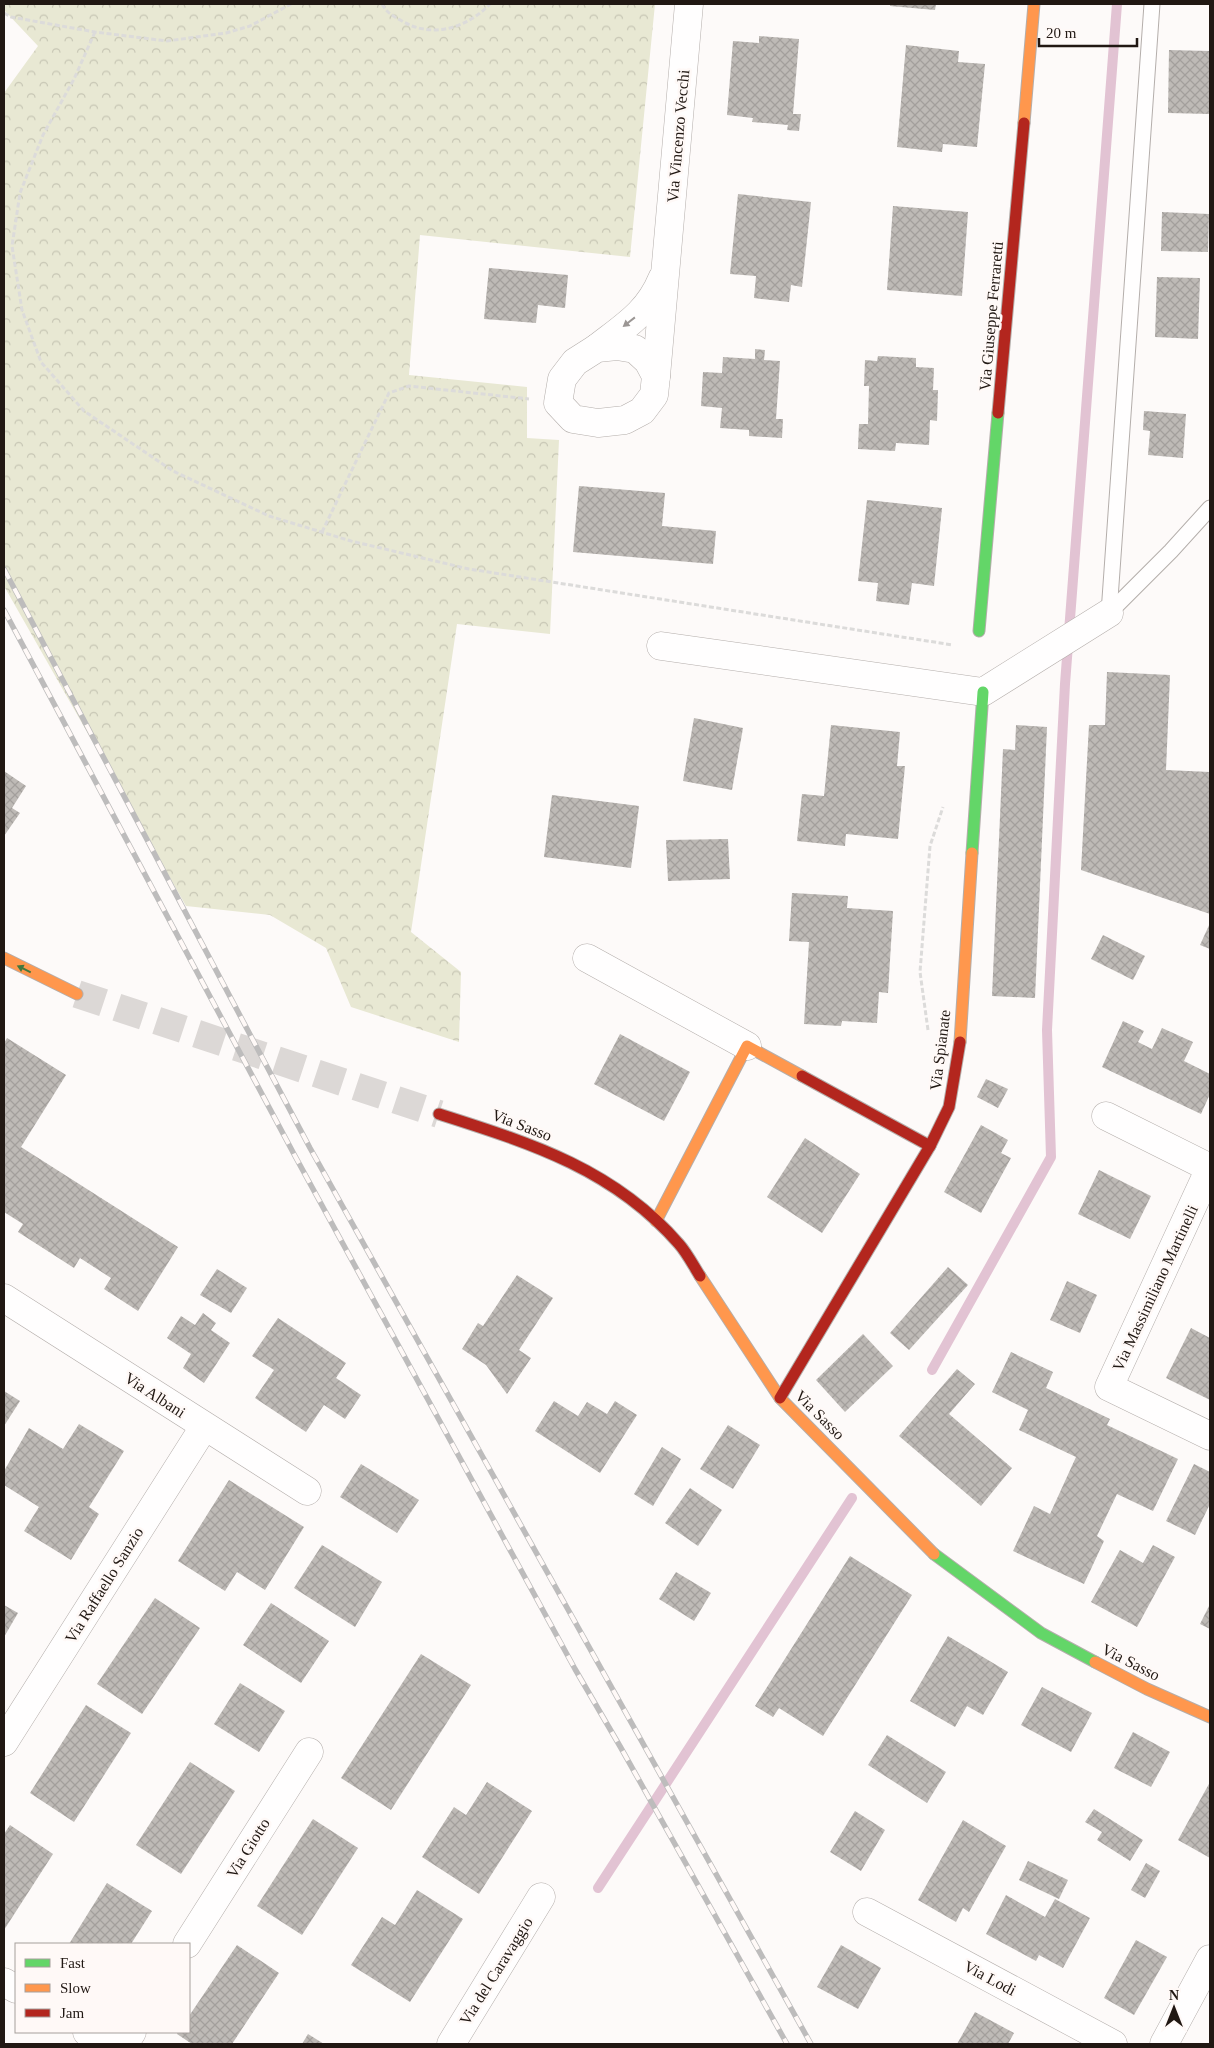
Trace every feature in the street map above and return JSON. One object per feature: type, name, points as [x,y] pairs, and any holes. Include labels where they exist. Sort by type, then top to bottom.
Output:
[{"type":"street","name":"Via Vincenzo Vecchi","points":[[656,376],[689,4]]},
{"type":"street","name":"Via Giuseppe Ferraretti","points":[[979,631],[1034,4]]},
{"type":"street","name":"Via Vincenzo Vecchi","points":[[597,348],[644,311],[655,295],[666,269]]},
{"type":"street","points":[[617,346],[635,349],[648,361],[656,376],[654,395],[642,411],[625,420],[598,423],[574,419],[558,403],[562,379],[575,362],[597,348],[617,346]]},
{"type":"street","points":[[661,646],[983,692],[1109,613]]},
{"type":"street","name":"Via Spianate","points":[[780,1398],[930,1146],[949,1107],[959,1056],[983,692]]},
{"type":"street","points":[[4,958],[77,994],[33,985]]},
{"type":"street","points":[[587,958],[930,1146]]},
{"type":"street","points":[[656,1221],[747,1046]]},
{"type":"street","name":"Via Sasso","points":[[439,1114],[512,1137],[582,1167],[619,1189],[680,1245],[780,1398],[939,1559],[1041,1633],[1147,1689],[1210,1717]]},
{"type":"street","points":[[1106,1116],[1210,1168]]},
{"type":"street","name":"Via Massimiliano Martinelli","points":[[1210,1168],[1109,1387],[1210,1436]]},
{"type":"street","name":"Via Albani","points":[[4,1298],[204,1427],[307,1490]]},
{"type":"street","name":"Via Raffaello Sanzio","points":[[4,1742],[204,1427]]},
{"type":"street","name":"Via Giotto","points":[[188,1943],[309,1752]]},
{"type":"street","name":"Via del Caravaggio","points":[[451,2044],[541,1897]]},
{"type":"street","name":"Via Lodi","points":[[867,1912],[1113,2044]]},
{"type":"street","points":[[1164,2044],[1210,1960]]},
{"type":"street","points":[[4,1982],[15,1988]]},
{"type":"street","points":[[89,2033],[107,2044]]},
{"type":"street","points":[[124,2044],[131,2033]]},
{"type":"lane","points":[[1109,613],[1152,4]]},
{"type":"lane","points":[[1109,613],[1171,551],[1210,508]]},
{"type":"path","points":[[4,14],[11,17],[95,32],[167,41],[194,39],[250,26],[292,4]]},
{"type":"path","points":[[382,4],[387,13],[414,28],[446,31],[471,21],[490,4]]},
{"type":"path","points":[[95,32],[74,79],[43,135],[20,192],[12,246],[22,310],[41,362],[84,411],[173,471],[269,516],[322,532],[469,569],[957,646],[953,688]]},
{"type":"path","points":[[322,532],[389,393],[409,386],[558,403]]},
{"type":"path","points":[[927,1037],[928,1028],[920,972],[930,846],[944,805]]},
{"type":"green space","points":[[4,4],[655,4],[630,257],[420,235],[409,375],[527,387],[527,438],[559,440],[550,634],[457,624],[411,932],[461,972],[459,1042],[351,1007],[326,948],[270,915],[186,906],[4,586],[4,93],[38,46],[4,10]]},
{"type":"building","points":[[890,4],[936,4],[935,10],[890,6]]},
{"type":"building","points":[[759,36],[799,39],[793,114],[801,114],[799,131],[787,130],[788,125],[752,122],[753,118],[727,115],[733,41],[759,43]]},
{"type":"building","points":[[906,45],[959,51],[958,62],[985,64],[977,147],[943,144],[942,152],[897,147]]},
{"type":"building","points":[[1169,50],[1210,51],[1210,114],[1168,113]]},
{"type":"building","points":[[738,194],[811,202],[802,287],[791,285],[789,302],[754,298],[756,276],[730,274]]},
{"type":"building","points":[[893,206],[968,212],[962,296],[887,290]]},
{"type":"building","points":[[1162,212],[1209,214],[1208,252],[1161,251]]},
{"type":"building","points":[[489,268],[568,275],[565,308],[538,305],[536,323],[484,319]]},
{"type":"building","points":[[1157,277],[1200,278],[1198,339],[1155,337]]},
{"type":"building","points":[[755,349],[765,350],[764,360],[780,361],[776,419],[783,419],[782,438],[749,436],[749,430],[720,428],[722,408],[701,406],[703,372],[722,373],[723,357],[755,359]]},
{"type":"building","points":[[878,356],[916,358],[916,367],[934,368],[933,390],[938,390],[937,421],[930,420],[929,445],[896,443],[895,451],[858,449],[859,424],[868,424],[869,386],[864,386],[865,360],[877,361]]},
{"type":"building","points":[[1144,411],[1186,414],[1183,458],[1148,455],[1150,431],[1143,430]]},
{"type":"building","points":[[579,486],[665,493],[662,526],[716,531],[713,564],[573,552]]},
{"type":"building","points":[[867,500],[942,508],[934,586],[912,583],[909,605],[876,601],[878,583],[858,581]]},
{"type":"building","points":[[1107,672],[1170,675],[1166,770],[1210,772],[1210,914],[1081,870],[1089,725],[1105,725]]},
{"type":"building","points":[[694,718],[743,728],[732,790],[683,781]]},
{"type":"building","points":[[831,725],[900,732],[897,766],[905,766],[898,839],[846,834],[845,846],[797,841],[802,794],[824,796]]},
{"type":"building","points":[[1016,725],[1047,727],[1035,998],[992,996],[1003,749],[1015,750]]},
{"type":"building","points":[[4,771],[26,786],[12,808],[20,813],[4,836]]},
{"type":"building","points":[[552,795],[639,806],[631,868],[544,857]]},
{"type":"building","points":[[728,839],[730,879],[668,881],[666,840]]},
{"type":"building","points":[[792,893],[848,896],[847,908],[893,911],[888,993],[879,992],[877,1023],[842,1021],[841,1026],[804,1024],[809,942],[789,941]]},
{"type":"building","points":[[1210,923],[1210,949],[1200,945]]},
{"type":"building","points":[[1103,935],[1145,956],[1133,980],[1091,959]]},
{"type":"building","points":[[1123,1021],[1144,1031],[1138,1042],[1152,1049],[1162,1028],[1193,1042],[1184,1061],[1210,1074],[1210,1094],[1201,1114],[1102,1067]]},
{"type":"building","points":[[620,1034],[690,1072],[664,1121],[594,1084]]},
{"type":"building","points":[[7,1038],[66,1075],[21,1147],[178,1247],[138,1311],[104,1289],[111,1278],[80,1258],[74,1268],[18,1232],[23,1224],[4,1212],[4,1043]]},
{"type":"building","points":[[986,1079],[1008,1089],[998,1108],[977,1097]]},
{"type":"building","points":[[981,1125],[1008,1140],[1001,1153],[1011,1158],[981,1213],[944,1192]]},
{"type":"building","points":[[805,1138],[860,1174],[822,1233],[767,1197]]},
{"type":"building","points":[[1099,1170],[1151,1196],[1130,1239],[1078,1214]]},
{"type":"building","points":[[948,1267],[968,1285],[909,1350],[890,1333]]},
{"type":"building","points":[[217,1269],[247,1288],[231,1313],[200,1295]]},
{"type":"building","points":[[517,1275],[553,1298],[519,1350],[531,1358],[507,1394],[486,1365],[462,1349],[478,1323],[483,1326]]},
{"type":"building","points":[[1067,1281],[1097,1295],[1080,1333],[1050,1320]]},
{"type":"building","points":[[203,1313],[216,1323],[211,1330],[230,1343],[204,1383],[183,1368],[191,1354],[167,1338],[181,1316],[195,1325]]},
{"type":"building","points":[[278,1318],[346,1363],[336,1378],[361,1395],[345,1419],[324,1405],[306,1432],[255,1398],[274,1370],[252,1356]]},
{"type":"building","points":[[1191,1328],[1210,1338],[1210,1400],[1166,1378]]},
{"type":"building","points":[[863,1334],[893,1366],[845,1412],[816,1380]]},
{"type":"building","points":[[1011,1352],[1053,1372],[1046,1388],[1110,1419],[1107,1425],[1178,1459],[1153,1511],[1117,1494],[1097,1536],[1104,1541],[1084,1584],[1013,1551],[1034,1506],[1050,1514],[1076,1457],[1019,1430],[1028,1410],[992,1392]]},
{"type":"building","points":[[957,1369],[975,1384],[949,1414],[1012,1468],[981,1506],[899,1436]]},
{"type":"building","points":[[4,1391],[20,1401],[4,1426]]},
{"type":"building","points":[[554,1401],[578,1416],[587,1402],[607,1414],[615,1401],[637,1415],[600,1473],[535,1431]]},
{"type":"building","points":[[79,1424],[124,1451],[89,1507],[99,1514],[71,1560],[24,1531],[39,1507],[4,1485],[4,1471],[29,1428],[63,1449]]},
{"type":"building","points":[[728,1425],[760,1445],[733,1489],[700,1469]]},
{"type":"building","points":[[662,1447],[681,1459],[653,1506],[634,1494]]},
{"type":"building","points":[[361,1464],[419,1500],[397,1533],[340,1497]]},
{"type":"building","points":[[1194,1464],[1210,1472],[1210,1507],[1195,1535],[1166,1521]]},
{"type":"building","points":[[229,1480],[304,1527],[265,1590],[237,1572],[225,1591],[178,1561]]},
{"type":"building","points":[[690,1488],[722,1510],[698,1546],[665,1523]]},
{"type":"building","points":[[322,1545],[382,1582],[355,1627],[294,1588]]},
{"type":"building","points":[[1153,1545],[1175,1557],[1137,1627],[1091,1602],[1120,1550],[1143,1563]]},
{"type":"building","points":[[850,1556],[912,1595],[823,1736],[779,1708],[773,1717],[755,1706]]},
{"type":"building","points":[[676,1572],[711,1593],[694,1621],[659,1599]]},
{"type":"building","points":[[155,1598],[200,1628],[142,1714],[97,1684]]},
{"type":"building","points":[[271,1603],[329,1641],[301,1683],[243,1645]]},
{"type":"building","points":[[1210,1604],[1210,1629],[1200,1624]]},
{"type":"building","points":[[4,1605],[18,1613],[4,1637]]},
{"type":"building","points":[[948,1636],[1008,1672],[983,1715],[967,1706],[955,1727],[910,1701]]},
{"type":"building","points":[[421,1654],[471,1685],[391,1810],[341,1778]]},
{"type":"building","points":[[240,1683],[285,1711],[259,1752],[214,1724]]},
{"type":"building","points":[[1042,1687],[1092,1713],[1071,1752],[1021,1725]]},
{"type":"building","points":[[86,1705],[131,1733],[74,1822],[30,1793]]},
{"type":"building","points":[[1133,1732],[1170,1752],[1151,1787],[1114,1768]]},
{"type":"building","points":[[887,1735],[946,1772],[927,1803],[868,1765]]},
{"type":"building","points":[[190,1762],[235,1791],[181,1874],[136,1845]]},
{"type":"building","points":[[487,1782],[532,1811],[479,1894],[422,1857],[454,1807],[466,1815]]},
{"type":"building","points":[[1210,1782],[1210,1858],[1178,1840]]},
{"type":"building","points":[[1094,1809],[1143,1840],[1130,1861],[1097,1840],[1102,1832],[1085,1822]]},
{"type":"building","points":[[855,1811],[885,1830],[861,1871],[830,1852]]},
{"type":"building","points":[[313,1819],[358,1848],[302,1935],[257,1906]]},
{"type":"building","points":[[963,1820],[1006,1846],[969,1912],[963,1908],[956,1922],[918,1900]]},
{"type":"building","points":[[10,1825],[53,1854],[4,1930],[4,1834]]},
{"type":"building","points":[[1028,1861],[1068,1880],[1059,1899],[1019,1880]]},
{"type":"building","points":[[1146,1863],[1160,1871],[1145,1898],[1131,1890]]},
{"type":"building","points":[[107,1883],[152,1911],[132,1943],[70,1943]]},
{"type":"building","points":[[417,1890],[463,1919],[410,2002],[351,1965],[382,1917],[395,1925]]},
{"type":"building","points":[[1006,1895],[1045,1917],[1055,1899],[1090,1918],[1063,1968],[1039,1955],[1036,1961],[986,1934]]},
{"type":"building","points":[[1136,1940],[1167,1957],[1134,2015],[1104,1998]]},
{"type":"building","points":[[237,1945],[279,1973],[232,2044],[192,2044],[177,2034],[190,2033],[190,2015]]},
{"type":"building","points":[[841,1945],[881,1968],[858,2009],[817,1987]]},
{"type":"building","points":[[975,2012],[1014,2033],[1008,2044],[957,2044]]},
{"type":"building","points":[[308,2034],[324,2044],[302,2044]]},
{"type":"waterway","points":[[932,1370],[1051,1157],[1047,1030],[1065,684],[1117,4]]},
{"type":"waterway","points":[[598,1888],[852,1498]]},
{"type":"tunnel","points":[[77,994],[439,1114]]},
{"type":"railway","points":[[4,569],[310,1148],[811,2044]]},
{"type":"railway","points":[[4,610],[295,1156],[575,1669],[787,2044]]},
{"type":"traffic: fast","points":[[979,631],[998,413]]},
{"type":"traffic: fast","points":[[972,853],[983,692]]},
{"type":"traffic: fast","points":[[934,1554],[1041,1633],[1095,1662]]},
{"type":"traffic: slow","points":[[1024,123],[1034,4]]},
{"type":"traffic: slow","points":[[960,1042],[972,853]]},
{"type":"traffic: slow","points":[[4,958],[77,994]]},
{"type":"traffic: slow","points":[[656,1221],[747,1046],[802,1076]]},
{"type":"traffic: slow","points":[[700,1276],[780,1398],[934,1554]]},
{"type":"traffic: slow","points":[[1095,1662],[1147,1689],[1210,1717]]},
{"type":"traffic: jam","points":[[998,413],[1024,123]]},
{"type":"traffic: jam","points":[[780,1398],[930,1146],[949,1107],[960,1042]]},
{"type":"traffic: jam","points":[[802,1076],[930,1146]]},
{"type":"traffic: jam","points":[[439,1114],[538,1148],[598,1178],[627,1196],[654,1218],[682,1248],[700,1276]]}]
